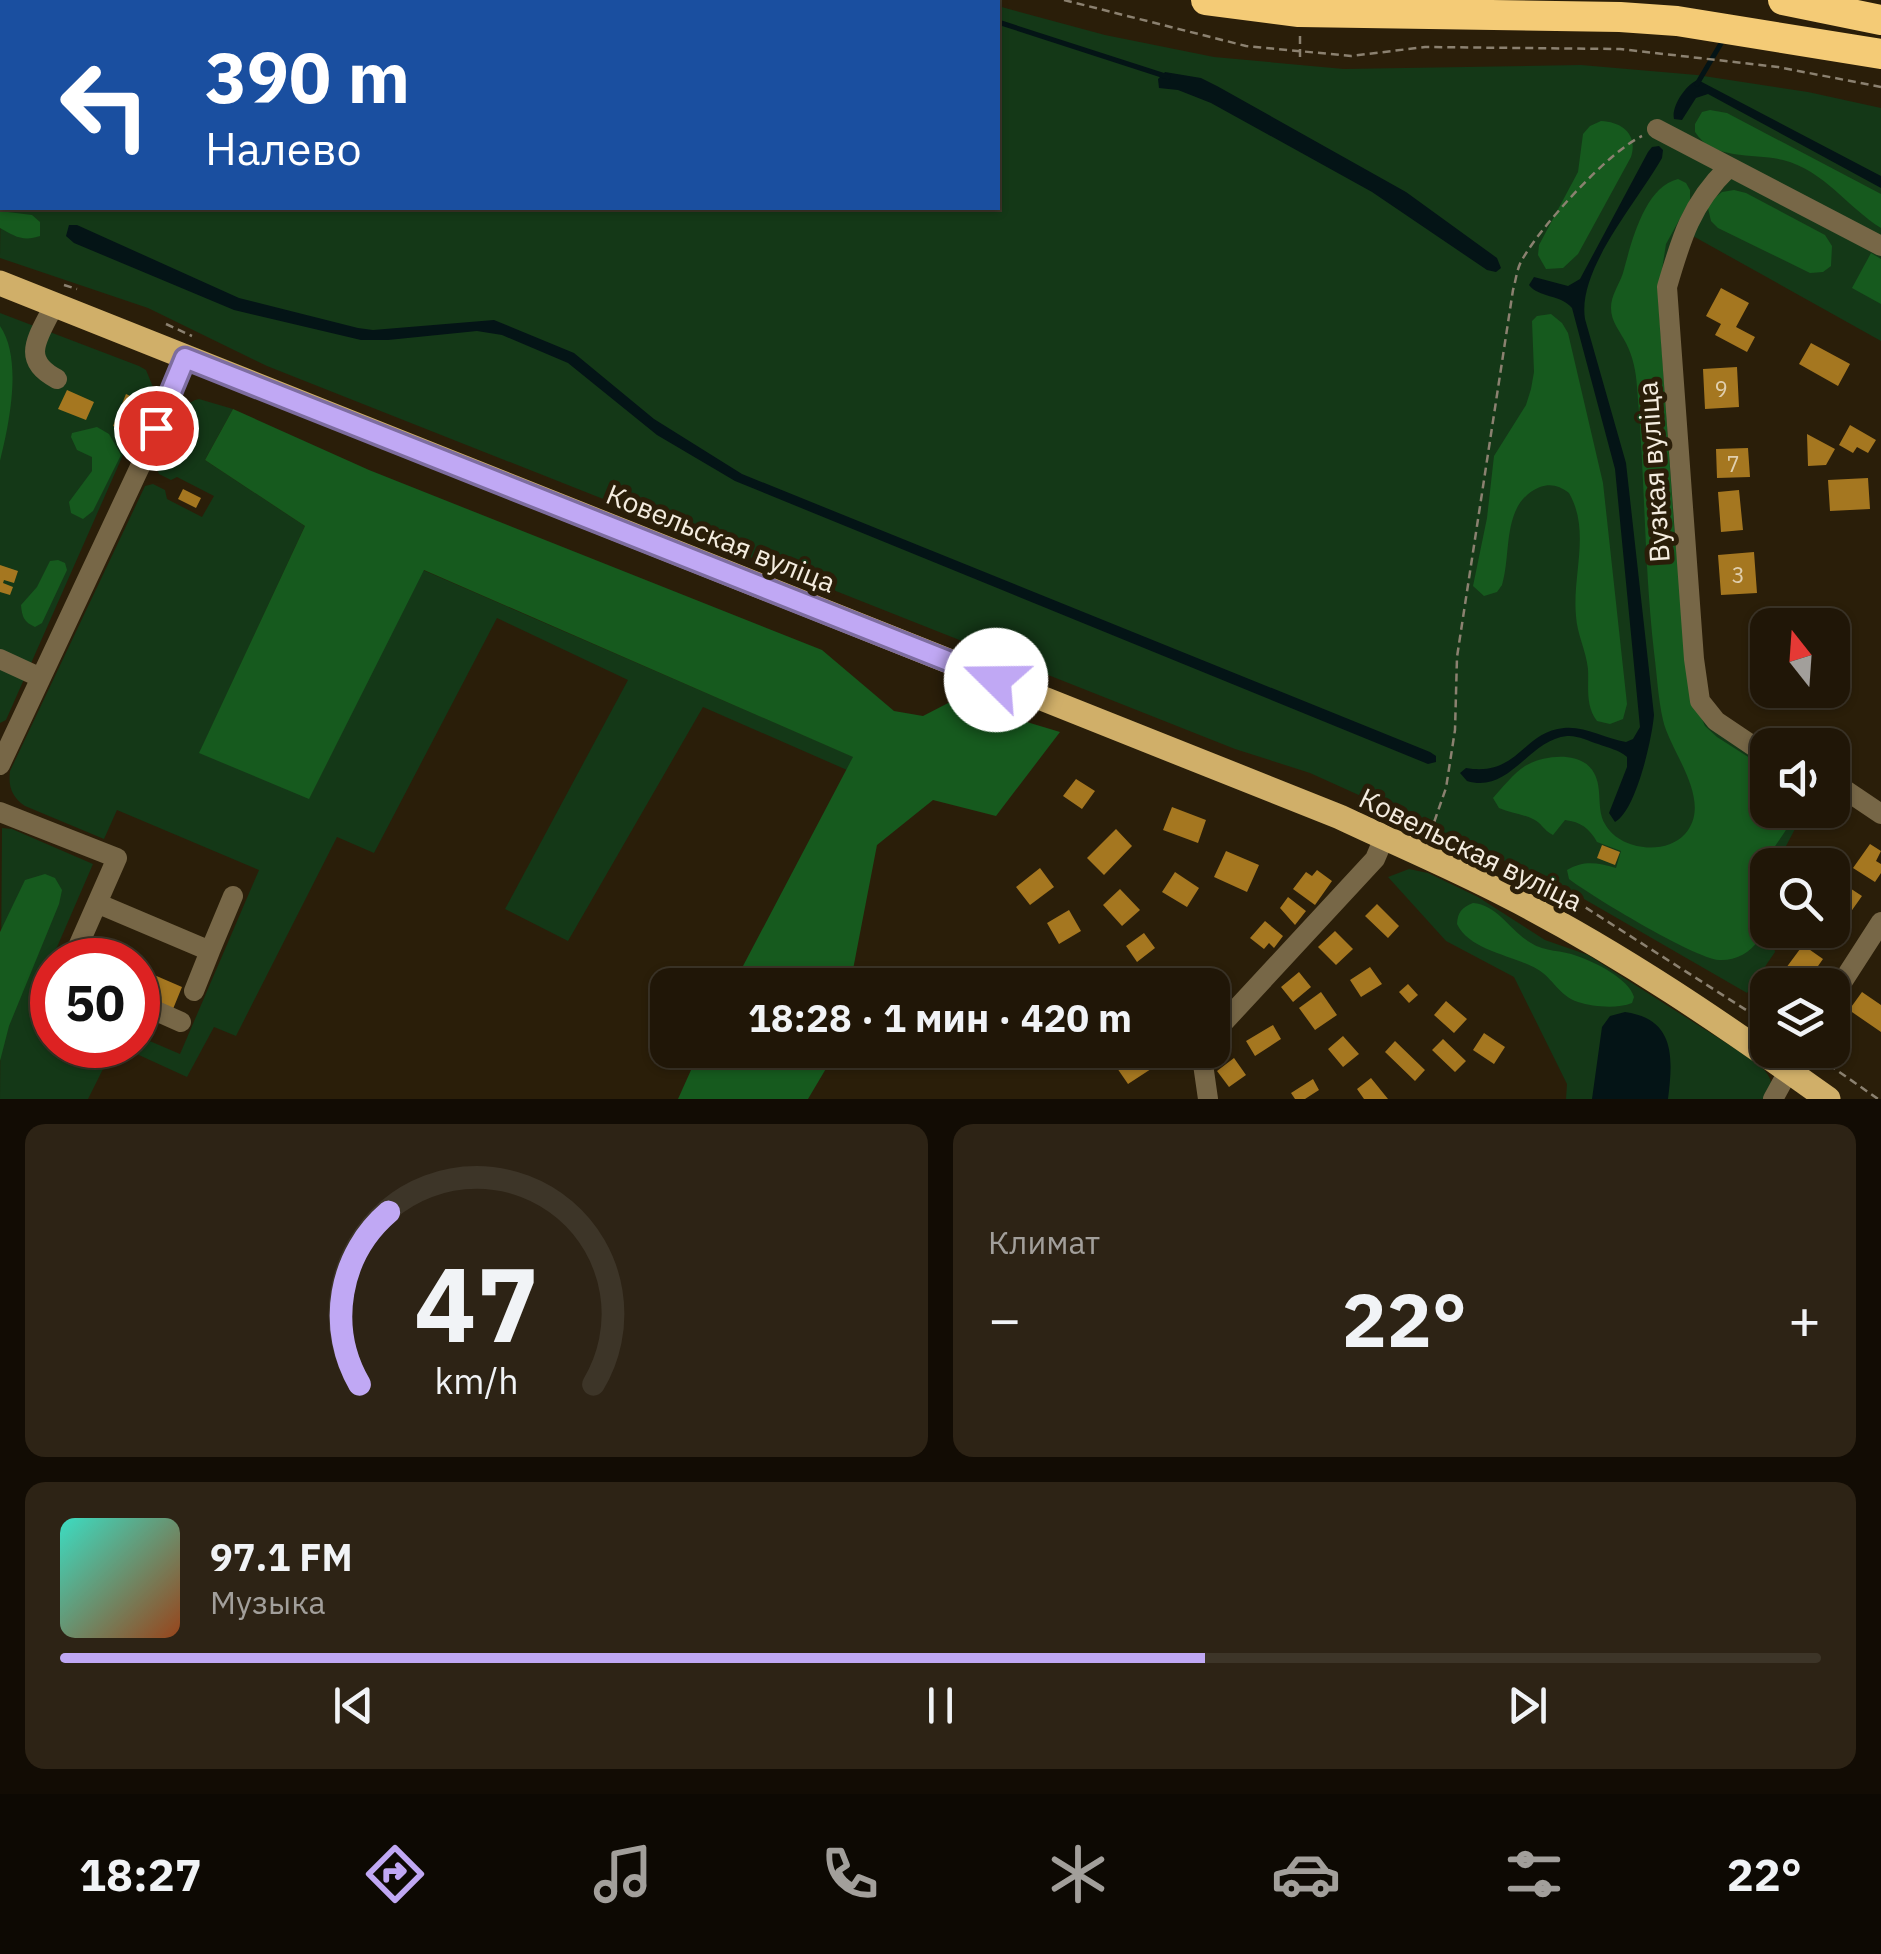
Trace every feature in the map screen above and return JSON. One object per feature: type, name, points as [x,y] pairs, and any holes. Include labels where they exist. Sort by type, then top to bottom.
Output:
[{"type":"highway","points":[[1206,0],[1299,12],[1658,20],[1881,54]]},
{"type":"highway","points":[[1783,0],[1881,20]]},
{"type":"main road","name":"Ковельская вуліца","points":[[0,283],[1384,838],[1518,901],[1750,1031]]},
{"type":"main road","name":"Ковельская вуліца","points":[[1807,1068],[1828,1099]]},
{"type":"street","points":[[1657,129],[1881,246]]},
{"type":"street","name":"Вузкая вуліца","points":[[1728,168],[1706,189],[1684,230],[1667,287],[1700,701],[1716,721],[1750,744]]},
{"type":"street","points":[[54,305],[35,344],[34,358],[38,368],[57,379]]},
{"type":"street","points":[[0,765],[146,456],[185,358]]},
{"type":"street","points":[[0,659],[39,677]]},
{"type":"street","points":[[1850,793],[1881,814]]},
{"type":"street","points":[[0,812],[117,858],[83,938]]},
{"type":"street","points":[[1230,1015],[1375,858],[1384,838]]},
{"type":"street","points":[[194,991],[233,896]]},
{"type":"street","points":[[99,904],[210,951]]},
{"type":"street","points":[[1850,970],[1881,922]]},
{"type":"street","points":[[160,1013],[181,1022]]},
{"type":"street","points":[[1204,1068],[1208,1099]]},
{"type":"street","points":[[1772,1099],[1793,1068]]},
{"type":"path","points":[[1064,0],[1246,46],[1351,56],[1425,47],[1620,50],[1778,67],[1881,87]]},
{"type":"path","points":[[1183,42],[1186,31]]},
{"type":"path","points":[[1419,853],[1446,788],[1455,730],[1457,657],[1510,308],[1521,262],[1556,214],[1593,176],[1634,140],[1657,129]]},
{"type":"path","points":[[1819,1068],[1878,1099]]},
{"type":"green space","points":[[1000,7],[1105,35],[1214,57],[1344,69],[1581,65],[1697,75],[1881,108],[1881,341],[1684,231],[1667,287],[1700,701],[1750,742],[1750,828],[1796,828],[1785,848],[1750,848],[1750,948],[1774,948],[1775,952],[1764,968],[1750,968],[1747,993],[1565,888],[1310,773],[1235,749],[267,366],[148,308],[0,258],[1,210],[1000,210]]},
{"type":"green space","points":[[1702,112],[1727,113],[1881,194],[1881,228],[1798,165],[1712,148],[1695,132]]},
{"type":"green space","points":[[1601,121],[1627,131],[1632,142],[1631,157],[1578,254],[1563,268],[1546,269],[1538,255],[1539,245],[1578,172],[1583,134]]},
{"type":"green space","points":[[1678,179],[1690,190],[1690,200],[1666,244],[1658,295],[1690,693],[1705,726],[1750,758],[1750,828],[1787,828],[1774,848],[1750,848],[1752,948],[1725,960],[1706,957],[1666,938],[1569,879],[1567,870],[1580,865],[1616,868],[1621,851],[1597,842],[1584,826],[1571,821],[1565,820],[1553,835],[1533,819],[1499,808],[1493,798],[1525,766],[1552,757],[1572,758],[1594,773],[1602,818],[1621,840],[1643,847],[1666,845],[1685,834],[1693,821],[1693,792],[1667,733],[1659,695],[1648,586],[1636,375],[1611,308],[1641,218],[1666,184]]},
{"type":"green space","points":[[1734,190],[1825,235],[1832,246],[1831,266],[1823,272],[1810,273],[1718,228],[1711,221],[1707,204],[1722,192]]},
{"type":"green space","points":[[0,211],[32,215],[40,222],[40,236],[14,236],[0,228]]},
{"type":"green space","points":[[1871,253],[1881,259],[1881,304],[1852,288]]},
{"type":"green space","points":[[0,313],[139,366],[146,370],[153,387],[6,720],[0,723]]},
{"type":"green space","points":[[1551,314],[1568,333],[1603,483],[1627,704],[1623,719],[1610,724],[1597,721],[1589,702],[1587,662],[1575,601],[1579,522],[1569,493],[1548,485],[1528,494],[1513,516],[1502,585],[1497,592],[1484,596],[1473,586],[1494,456],[1526,405],[1531,389],[1532,321]]},
{"type":"green space","points":[[0,326],[11,356],[12,374],[10,411],[0,461]]},
{"type":"green space","points":[[199,399],[233,409],[205,460],[305,526],[200,752],[309,798],[423,570],[854,757],[847,770],[703,707],[568,941],[505,909],[628,680],[497,618],[374,853],[337,837],[236,1036],[214,1027],[187,1077],[160,1065],[160,1045],[180,1054],[259,870],[117,810],[104,839],[25,806],[12,791],[10,771],[145,486],[153,484],[165,490],[167,499],[202,517],[214,496],[177,477],[171,480],[159,474],[155,465],[177,417],[190,402]]},
{"type":"green space","points":[[233,409],[369,470],[822,650],[894,711],[923,716],[954,700],[1060,732],[996,816],[933,800],[877,845],[853,968],[742,968],[853,757],[424,570],[309,799],[199,753],[305,526],[205,460]]},
{"type":"green space","points":[[97,427],[109,434],[121,455],[93,511],[83,519],[71,513],[69,502],[92,471],[92,457],[77,450],[71,437],[72,433]]},
{"type":"green space","points":[[50,561],[65,563],[67,570],[42,623],[35,627],[24,619],[21,605],[37,587]]},
{"type":"green space","points":[[2,828],[93,864],[61,938],[30,938],[30,1068],[104,1068],[88,1099],[0,1099]]},
{"type":"green space","points":[[1409,869],[1428,873],[1478,897],[1545,940],[1588,955],[1750,1058],[1750,1068],[1762,1068],[1770,1078],[1770,1099],[1566,1099],[1567,1084],[1514,977],[1446,941],[1388,877]]},
{"type":"green space","points":[[45,874],[55,878],[62,890],[45,938],[30,938],[30,975],[0,1061],[0,932],[25,880]]},
{"type":"green space","points":[[1473,903],[1490,908],[1536,946],[1577,956],[1610,972],[1631,990],[1632,1003],[1605,1007],[1578,1002],[1537,969],[1472,940],[1457,924],[1461,911]]},
{"type":"green space","points":[[692,1068],[826,1068],[808,1099],[678,1099]]},
{"type":"shaded area","points":[[1165,72],[1201,78],[1406,192],[1497,258],[1501,268],[1496,272],[1487,270],[1372,192],[1211,103],[1178,90],[1159,88],[1158,79]]},
{"type":"shaded area","points":[[1698,80],[1881,176],[1881,188],[1708,94],[1696,98],[1682,120],[1674,119],[1680,96]]},
{"type":"shaded area","points":[[1659,146],[1662,158],[1600,257],[1585,299],[1585,319],[1626,463],[1654,715],[1636,790],[1615,822],[1609,813],[1627,767],[1627,757],[1575,736],[1553,740],[1495,780],[1467,781],[1460,773],[1466,768],[1497,766],[1550,731],[1580,729],[1626,742],[1633,739],[1640,727],[1615,469],[1572,308],[1529,285],[1534,277],[1568,286],[1580,279],[1648,152]]},
{"type":"shaded area","points":[[69,225],[77,225],[239,298],[358,328],[494,320],[574,353],[654,419],[742,474],[1430,752],[1436,756],[1436,762],[1428,764],[735,481],[657,435],[568,363],[502,335],[477,331],[361,340],[234,310],[74,243],[66,236]]},
{"type":"shaded area","points":[[1625,1012],[1654,1023],[1668,1043],[1668,1099],[1592,1099],[1602,1027],[1610,1016]]},
{"type":"building","points":[[1721,288],[1749,303],[1736,327],[1755,337],[1747,352],[1715,335],[1721,324],[1706,316]]},
{"type":"building","points":[[1811,343],[1850,364],[1838,386],[1799,364]]},
{"type":"building","points":[[1737,367],[1739,407],[1705,409],[1703,369]]},
{"type":"building","points":[[67,390],[94,402],[86,420],[58,409]]},
{"type":"building","points":[[126,394],[146,403],[133,435],[113,426]]},
{"type":"building","points":[[1850,425],[1876,440],[1868,453],[1857,447],[1853,453],[1839,445]]},
{"type":"building","points":[[1807,434],[1835,449],[1826,465],[1808,466]]},
{"type":"building","points":[[1748,448],[1750,477],[1717,478],[1716,449]]},
{"type":"building","points":[[1868,478],[1870,509],[1830,511],[1828,480]]},
{"type":"building","points":[[183,489],[201,498],[196,508],[178,499]]},
{"type":"building","points":[[1739,490],[1743,530],[1721,532],[1718,492]]},
{"type":"building","points":[[1754,552],[1757,593],[1721,595],[1718,555]]},
{"type":"building","points":[[0,565],[18,571],[14,583],[3,583],[13,587],[10,595],[0,592]]},
{"type":"building","points":[[1076,779],[1095,791],[1082,809],[1063,796]]},
{"type":"building","points":[[1172,807],[1206,820],[1198,843],[1163,830]]},
{"type":"building","points":[[1116,829],[1132,846],[1104,875],[1087,858]]},
{"type":"building","points":[[1870,844],[1881,851],[1876,861],[1881,864],[1881,873],[1875,882],[1853,868]]},
{"type":"building","points":[[1602,845],[1620,852],[1615,865],[1597,858]]},
{"type":"building","points":[[1226,851],[1259,865],[1247,892],[1214,877]]},
{"type":"building","points":[[1040,868],[1054,887],[1030,905],[1016,887]]},
{"type":"building","points":[[1317,870],[1332,881],[1315,905],[1293,889],[1306,872],[1312,876]]},
{"type":"building","points":[[1175,872],[1199,888],[1187,907],[1162,892]]},
{"type":"building","points":[[1850,888],[1862,896],[1850,913]]},
{"type":"building","points":[[1120,889],[1140,910],[1122,926],[1103,905]]},
{"type":"building","points":[[1288,897],[1306,911],[1295,925],[1280,908]]},
{"type":"building","points":[[1377,904],[1399,926],[1388,938],[1365,916]]},
{"type":"building","points":[[1069,910],[1081,931],[1059,944],[1047,923]]},
{"type":"building","points":[[1265,921],[1283,936],[1274,948],[1269,943],[1264,949],[1250,938]]},
{"type":"building","points":[[1335,931],[1353,949],[1336,965],[1318,947]]},
{"type":"building","points":[[1144,933],[1155,948],[1137,962],[1126,946]]},
{"type":"building","points":[[1801,948],[1823,959],[1817,968],[1786,968]]},
{"type":"building","points":[[1370,967],[1382,984],[1361,997],[1350,980]]},
{"type":"building","points":[[1299,972],[1311,987],[1293,1002],[1281,987]]},
{"type":"building","points":[[160,978],[182,987],[173,1009],[160,1003]]},
{"type":"building","points":[[1408,984],[1418,995],[1409,1003],[1399,992]]},
{"type":"building","points":[[1321,992],[1337,1015],[1315,1030],[1299,1008]]},
{"type":"building","points":[[1862,992],[1881,1005],[1881,1032],[1850,1011]]},
{"type":"building","points":[[1446,1001],[1467,1019],[1454,1033],[1434,1015]]},
{"type":"building","points":[[1273,1025],[1281,1039],[1255,1056],[1246,1041]]},
{"type":"building","points":[[1484,1033],[1505,1047],[1494,1064],[1473,1050]]},
{"type":"building","points":[[1343,1036],[1359,1054],[1343,1067],[1328,1049]]},
{"type":"building","points":[[1443,1039],[1466,1061],[1455,1072],[1432,1050]]},
{"type":"building","points":[[1395,1041],[1425,1070],[1415,1081],[1385,1052]]},
{"type":"building","points":[[1234,1058],[1246,1075],[1229,1087],[1217,1071],[1230,1068]]},
{"type":"building","points":[[1117,1068],[1151,1069],[1128,1084]]},
{"type":"building","points":[[1371,1078],[1388,1099],[1364,1099],[1357,1089]]},
{"type":"building","points":[[1313,1079],[1319,1090],[1305,1099],[1295,1099],[1291,1093]]},
{"type":"waterway","points":[[1000,23],[1168,77]]},
{"type":"waterway","points":[[1697,84],[1723,40]]},
{"type":"route","points":[[156,428],[185,358],[996,680]]}]
